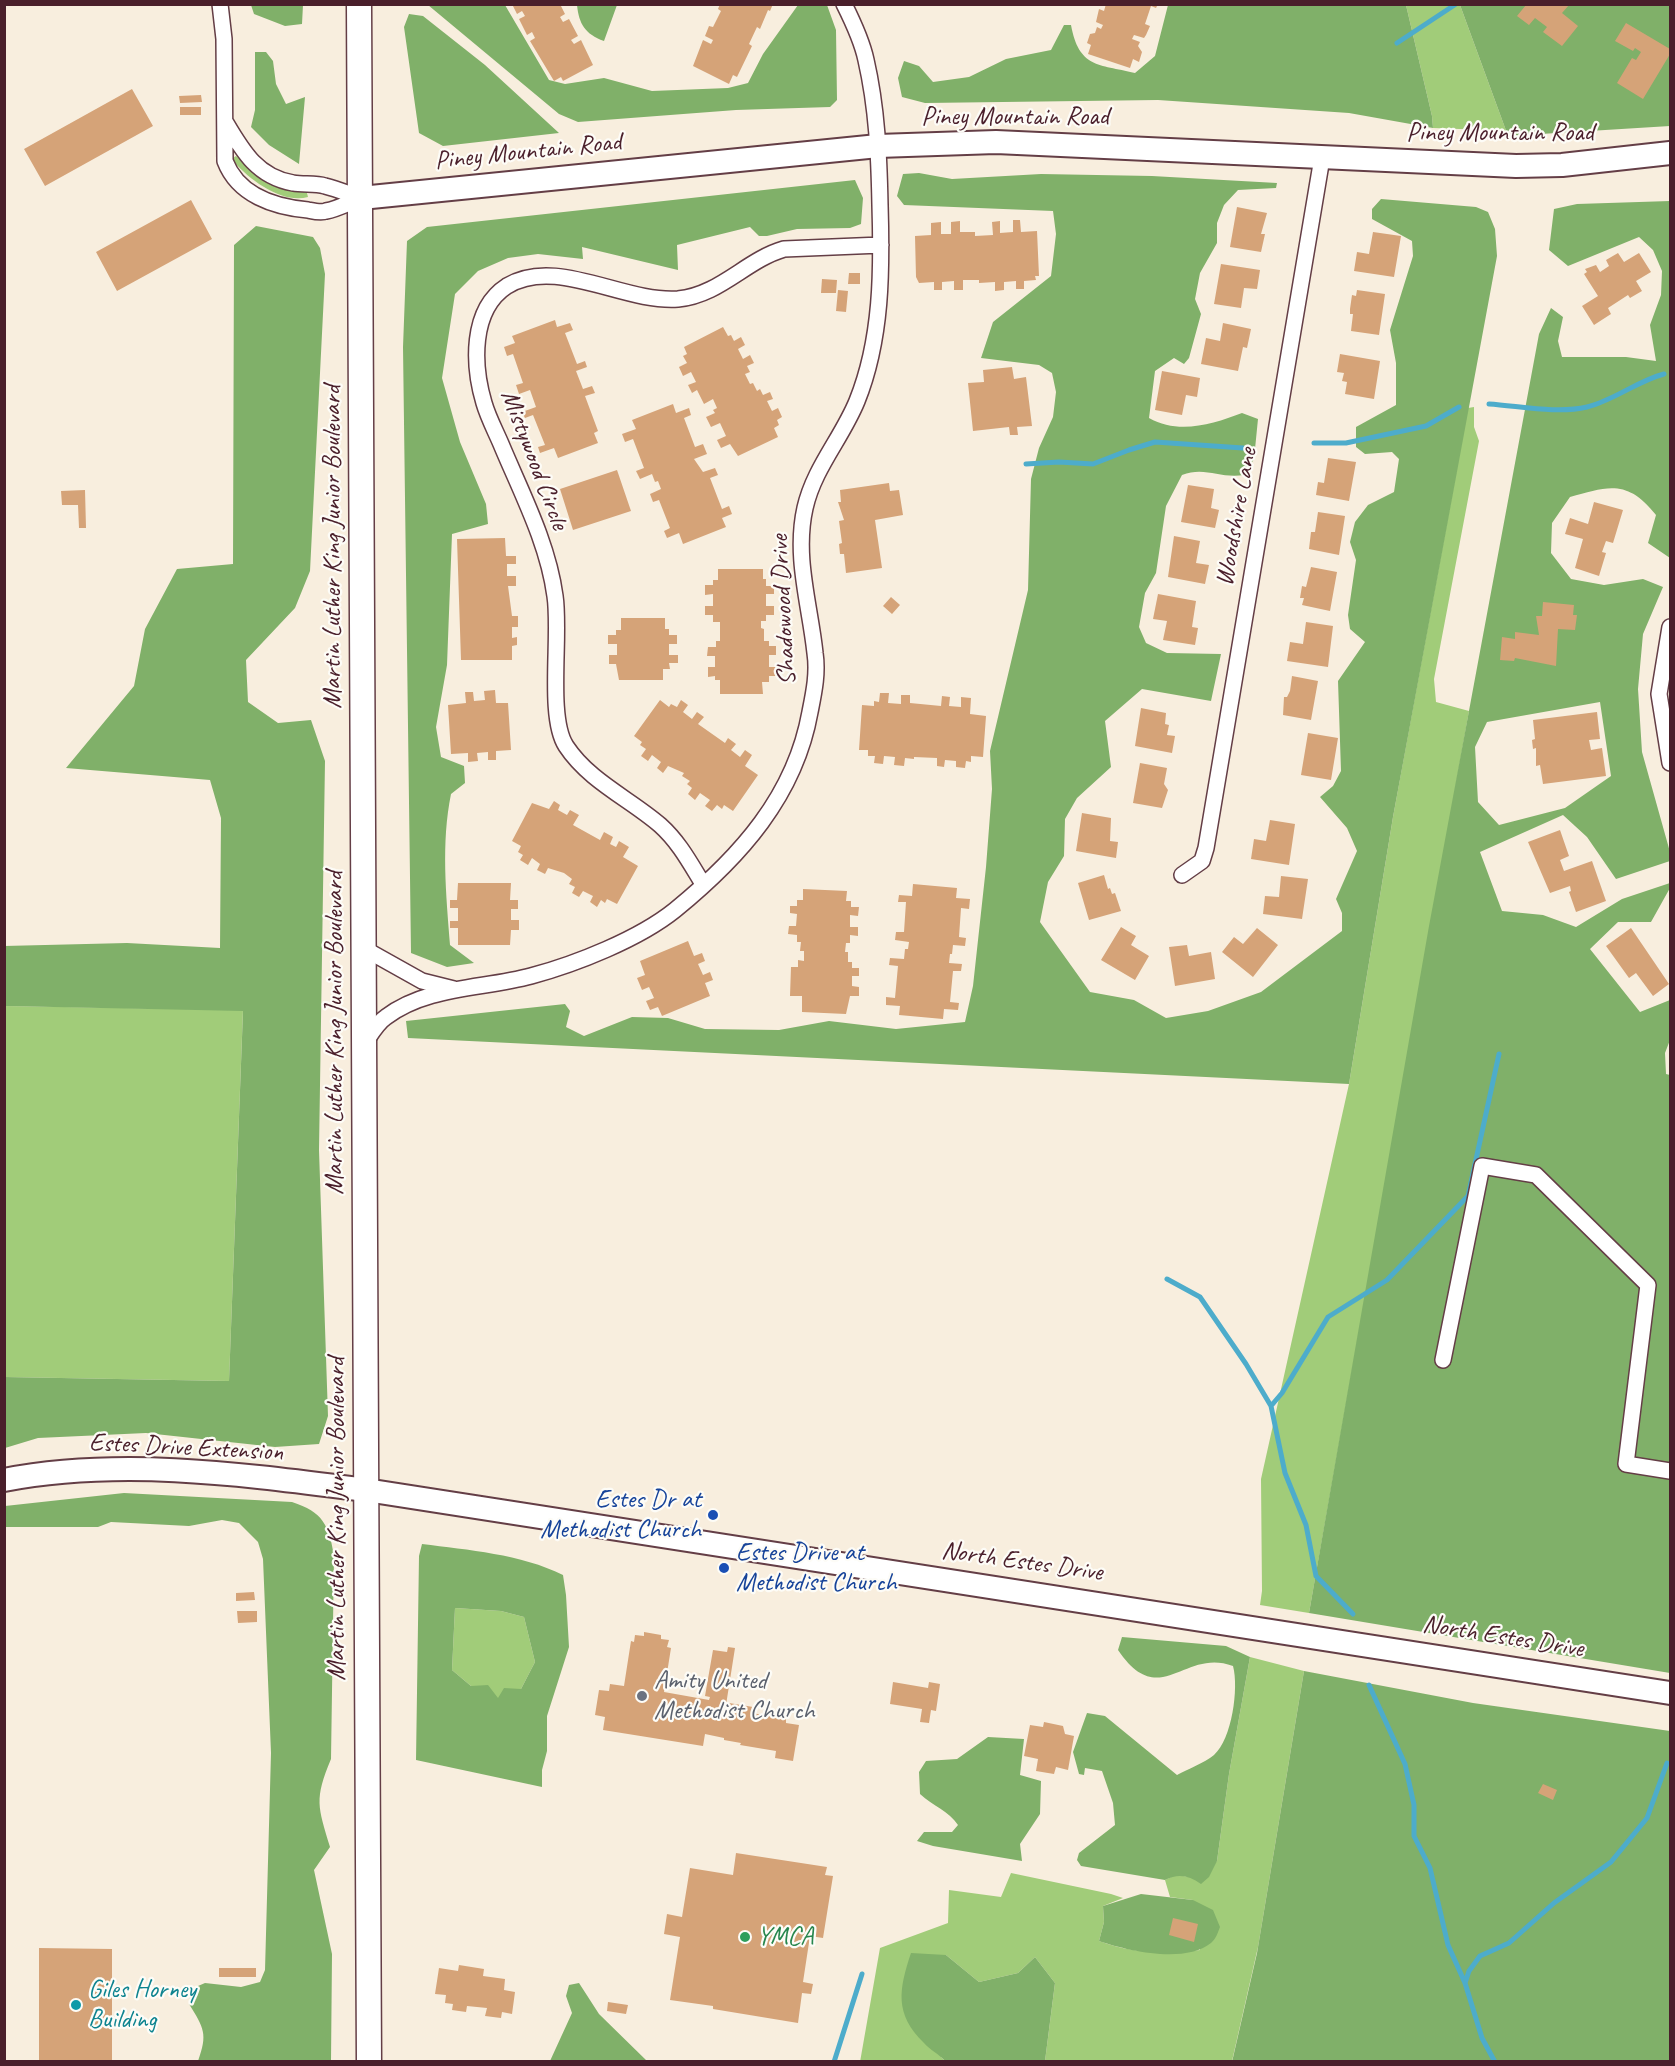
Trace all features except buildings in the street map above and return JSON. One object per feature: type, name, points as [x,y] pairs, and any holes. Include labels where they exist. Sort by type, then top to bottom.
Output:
[{"type":"main road","name":"Martin Luther King Junior Boulevard","points":[[359,4],[369,2061]]},
{"type":"main road","name":"Piney Mountain Road","points":[[361,198],[878,146],[996,142],[1070,144],[1322,158],[1562,165],[1639,159],[1671,153]]},
{"type":"main road","name":"Estes Drive Extension","points":[[4,1480],[81,1471],[179,1471],[248,1476],[366,1490]]},
{"type":"main road","name":"North Estes Drive","points":[[366,1490],[1671,1693]]},
{"type":"street","points":[[220,4],[224,39],[225,161],[230,173],[243,188],[265,201],[294,209],[325,212],[361,198]]},
{"type":"street","name":"Shadowood Drive","points":[[364,1044],[383,1019],[411,1004],[454,989],[531,976],[593,954],[673,912],[740,851],[769,814],[791,778],[806,732],[816,678],[815,649],[801,565],[805,508],[824,459],[857,401],[876,322],[882,282],[878,146],[865,57],[844,4]]},
{"type":"street","points":[[226,123],[243,153],[255,166],[273,177],[293,183],[324,185],[361,198]]},
{"type":"street","name":"Woodshire Lane","points":[[1182,874],[1202,861],[1206,848],[1322,158]]},
{"type":"street","name":"Mistywood Circle","points":[[703,884],[674,839],[638,808],[589,772],[565,745],[558,720],[558,632],[555,594],[531,516],[484,403],[478,370],[477,332],[487,306],[505,287],[531,275],[554,276],[632,295],[678,299],[699,295],[715,288],[770,253],[784,249],[881,245]]},
{"type":"street","points":[[1671,627],[1659,694],[1671,763]]},
{"type":"street","name":"Shadowood Drive","points":[[363,948],[422,981],[454,989]]},
{"type":"street","points":[[1443,1360],[1482,1166],[1536,1174],[1648,1285],[1626,1464],[1671,1471]]},
{"type":"green space","points":[[251,5],[303,5],[302,24],[285,26],[254,14]]},
{"type":"green space","points":[[428,5],[505,5],[549,80],[565,84],[604,78],[652,91],[728,88],[748,83],[763,54],[798,5],[827,5],[836,30],[837,100],[830,107],[736,110],[578,122],[559,114]]},
{"type":"green space","points":[[577,5],[617,5],[604,41],[584,28],[579,18]]},
{"type":"green space","points":[[1168,5],[1406,5],[1433,128],[1349,113],[1158,100],[925,103],[902,97],[898,78],[904,61],[919,66],[933,82],[969,77],[1006,59],[1051,50],[1064,25],[1071,25],[1079,49],[1092,62],[1135,73],[1155,56]]},
{"type":"green space","points":[[1406,5],[1460,5],[1508,136],[1486,130],[1433,128]]},
{"type":"green space","points":[[1460,5],[1670,5],[1670,126],[1508,136]]},
{"type":"green space","points":[[409,14],[423,16],[485,65],[559,133],[443,146],[419,133],[404,27]]},
{"type":"green space","points":[[255,52],[266,52],[273,61],[276,84],[286,104],[305,97],[299,164],[269,145],[251,127],[255,110]]},
{"type":"green space","points":[[236,156],[268,182],[307,193],[308,197],[288,197],[259,184],[235,163],[233,158]]},
{"type":"green space","points":[[919,173],[952,179],[1041,174],[1152,176],[1277,183],[1276,188],[1238,190],[1224,205],[1217,223],[1217,243],[1200,273],[1195,299],[1201,314],[1189,358],[1184,364],[1174,358],[1155,371],[1149,418],[1160,423],[1184,427],[1208,424],[1242,413],[1258,419],[1254,459],[1244,475],[1198,472],[1182,475],[1166,506],[1156,573],[1145,593],[1139,627],[1146,643],[1167,653],[1221,654],[1211,701],[1142,689],[1105,721],[1111,767],[1077,798],[1065,819],[1064,856],[1048,882],[1040,922],[1090,992],[1134,1000],[1166,1018],[1208,1011],[1261,992],[1342,931],[1342,913],[1336,899],[1357,851],[1347,828],[1320,797],[1333,786],[1341,771],[1338,681],[1365,642],[1350,629],[1348,615],[1356,560],[1350,542],[1355,522],[1368,505],[1394,492],[1399,459],[1392,452],[1365,454],[1356,447],[1356,427],[1396,405],[1396,363],[1390,330],[1413,256],[1412,241],[1372,219],[1372,209],[1381,199],[1476,207],[1488,212],[1495,229],[1497,256],[1393,817],[1349,1084],[408,1038],[406,1021],[565,1004],[570,1011],[566,1027],[584,1036],[632,1017],[668,1018],[705,1029],[779,1030],[829,1021],[896,1029],[965,1022],[973,986],[986,867],[992,789],[990,751],[1028,590],[1031,479],[1039,448],[1053,417],[1056,392],[1052,373],[1039,365],[981,358],[993,322],[1051,276],[1056,234],[1053,211],[904,205],[897,196],[903,174]]},
{"type":"green space","points":[[855,180],[863,198],[861,224],[850,228],[797,229],[759,236],[750,227],[677,245],[678,270],[582,247],[583,259],[538,254],[508,258],[478,271],[455,294],[442,378],[460,442],[486,504],[488,524],[452,534],[447,665],[436,727],[441,757],[464,766],[465,783],[451,794],[448,812],[445,850],[446,888],[450,945],[474,963],[447,967],[411,953],[403,347],[407,241],[427,227]]},
{"type":"green space","points":[[1670,201],[1670,558],[1648,543],[1656,515],[1636,495],[1617,488],[1596,490],[1570,497],[1552,523],[1551,553],[1571,579],[1604,585],[1643,579],[1663,587],[1643,634],[1638,689],[1642,752],[1670,852],[1670,861],[1616,879],[1587,837],[1563,815],[1480,852],[1502,911],[1543,915],[1576,927],[1622,899],[1670,883],[1670,888],[1651,922],[1618,922],[1590,949],[1640,1012],[1670,1000],[1670,1040],[1665,1053],[1666,1074],[1670,1075],[1670,1673],[1309,1613],[1429,926],[1539,334],[1551,308],[1563,317],[1558,341],[1562,357],[1626,357],[1656,361],[1650,325],[1661,295],[1662,271],[1653,250],[1639,237],[1568,266],[1549,250],[1554,209],[1577,204]],"holes":[[[1600,702],[1611,776],[1565,808],[1499,825],[1478,802],[1475,747],[1487,722]]]},
{"type":"green space","points":[[256,226],[313,237],[320,248],[325,274],[310,571],[295,608],[246,660],[248,702],[278,723],[311,720],[325,761],[319,1150],[328,1416],[319,1444],[275,1447],[146,1433],[38,1438],[5,1448],[5,1377],[229,1381],[243,1011],[6,1006],[4,946],[127,943],[220,948],[221,818],[210,780],[66,768],[134,686],[145,629],[177,569],[233,564],[234,245]]},
{"type":"green space","points":[[1474,407],[1474,427],[1479,441],[1434,679],[1436,702],[1469,711],[1309,1613],[1260,1605],[1262,1591],[1261,1479],[1349,1084],[1393,817],[1468,408]]},
{"type":"green space","points":[[5,1006],[243,1010],[229,1381],[5,1377]]},
{"type":"green space","points":[[124,1493],[292,1502],[318,1515],[330,1536],[334,1556],[331,1759],[322,1784],[320,1803],[330,1847],[314,1870],[332,1954],[331,2061],[198,2061],[204,2037],[201,2025],[189,2004],[191,1989],[205,1983],[241,1987],[260,1982],[265,1970],[271,1753],[263,1559],[258,1542],[239,1523],[222,1520],[189,1526],[111,1522],[98,1527],[5,1527],[5,1506]]},
{"type":"green space","points":[[422,1544],[458,1548],[530,1562],[563,1575],[569,1647],[547,1716],[547,1751],[542,1770],[542,1787],[416,1760],[419,1556]],"holes":[[[455,1608],[501,1611],[524,1617],[535,1662],[521,1689],[504,1688],[498,1698],[488,1685],[471,1686],[452,1670]]]},
{"type":"green space","points":[[455,1608],[501,1611],[524,1617],[535,1662],[521,1689],[498,1699],[471,1686],[452,1670]]},
{"type":"green space","points":[[1122,1637],[1226,1646],[1250,1657],[1229,1774],[1217,1861],[1209,1877],[1201,1884],[1184,1876],[1165,1880],[1081,1866],[1077,1860],[1079,1853],[1115,1825],[1113,1803],[1102,1771],[1085,1768],[1084,1775],[1079,1774],[1073,1752],[1087,1713],[1105,1716],[1177,1775],[1214,1755],[1230,1726],[1235,1687],[1233,1666],[1216,1662],[1200,1664],[1160,1677],[1147,1676],[1133,1668],[1118,1650]]},
{"type":"green space","points":[[1250,1657],[1304,1671],[1258,1947],[1232,2061],[1045,2061],[1055,1983],[1035,1957],[1018,1973],[979,1982],[946,1955],[941,2057],[945,2061],[860,2062],[880,1948],[948,1923],[949,1890],[1001,1897],[1011,1873],[1111,1894],[1123,1898],[1103,1906],[1104,1922],[1099,1941],[1149,1952],[1200,1950],[1193,1900],[1170,1897],[1165,1880],[1175,1875],[1191,1877],[1217,1861],[1229,1774]]},
{"type":"green space","points":[[1304,1671],[1473,1703],[1670,1731],[1670,2061],[1232,2062],[1257,1953]]},
{"type":"green space","points":[[988,1737],[1024,1739],[1020,1775],[1041,1781],[1040,1814],[1020,1844],[1022,1861],[933,1846],[917,1841],[924,1832],[952,1832],[958,1825],[950,1816],[920,1794],[919,1772],[926,1761],[957,1759]]},
{"type":"green space","points":[[1141,1894],[1193,1900],[1213,1910],[1220,1927],[1216,1937],[1200,1949],[1172,1954],[1140,1952],[1099,1941],[1104,1922],[1103,1906]]},
{"type":"green space","points":[[911,1953],[946,1955],[979,1982],[1018,1973],[1035,1957],[1055,1983],[1045,2061],[945,2061],[914,2032],[904,2011],[902,1990]]},
{"type":"green space","points":[[579,1983],[599,2014],[647,2061],[550,2061],[572,2013],[566,1996],[569,1985]]},
{"type":"waterway","points":[[1397,43],[1456,4]]},
{"type":"waterway","points":[[1489,404],[1551,410],[1587,407],[1664,374]]},
{"type":"waterway","points":[[1314,443],[1346,443],[1426,426],[1459,407]]},
{"type":"waterway","points":[[1026,464],[1059,462],[1093,464],[1155,442],[1243,448]]},
{"type":"waterway","points":[[1271,1406],[1282,1393],[1328,1317],[1387,1280],[1468,1196],[1499,1054]]},
{"type":"waterway","points":[[1167,1279],[1200,1297],[1246,1364],[1271,1406],[1285,1473],[1306,1525],[1316,1576],[1353,1614]]},
{"type":"waterway","points":[[1369,1685],[1405,1764],[1414,1805],[1414,1836],[1430,1868],[1448,1945],[1465,1983],[1482,2038],[1495,2062]]},
{"type":"waterway","points":[[1465,1983],[1469,1971],[1480,1956],[1509,1943],[1554,1903],[1611,1862],[1647,1818],[1667,1763]]},
{"type":"waterway","points":[[834,2062],[862,1974]]},
{"type":"place","name":"Estes Dr at Methodist Church","points":[[713,1515]]},
{"type":"place","name":"Estes Drive at Methodist Church","points":[[724,1568]]},
{"type":"place","name":"Amity United Methodist Church","points":[[642,1696]]},
{"type":"place","name":"YMCA","points":[[745,1937]]},
{"type":"place","name":"Giles Horney Building","points":[[76,2005]]}]
